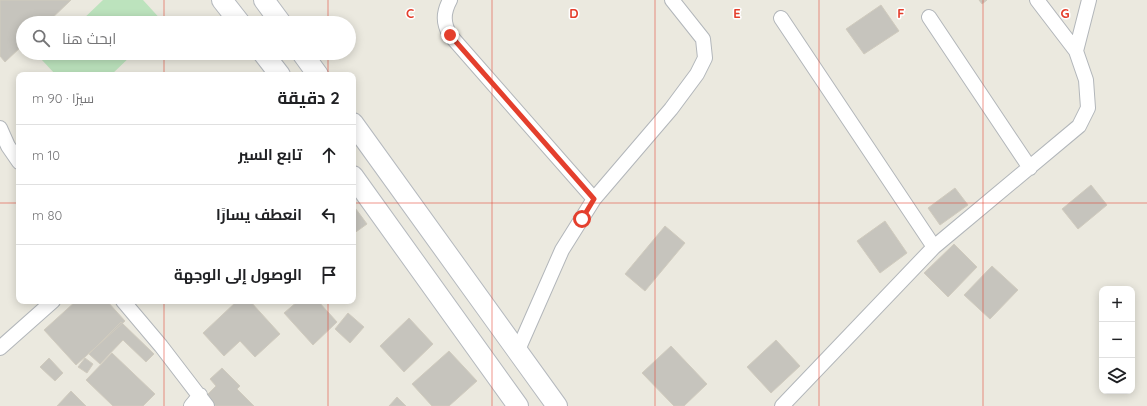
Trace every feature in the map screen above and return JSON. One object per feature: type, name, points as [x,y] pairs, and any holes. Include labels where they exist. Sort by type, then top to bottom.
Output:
[{"type":"main road","points":[[222,0],[235,16]]},
{"type":"main road","points":[[264,0],[276,16]]},
{"type":"main road","points":[[268,60],[278,72]]},
{"type":"main road","points":[[307,60],[316,72]]},
{"type":"main road","points":[[356,127],[557,406]]},
{"type":"main road","points":[[356,180],[518,406]]},
{"type":"street","points":[[450,0],[444,19],[444,26],[450,35],[594,199]]},
{"type":"street","points":[[518,350],[562,250],[594,199],[671,109],[697,74],[705,58],[703,39],[672,0]]},
{"type":"street","points":[[782,406],[934,247],[1079,126],[1088,108],[1086,80],[1076,51],[1037,0]]},
{"type":"street","points":[[1076,51],[1089,0]]},
{"type":"street","points":[[929,17],[1030,168]]},
{"type":"street","points":[[781,18],[934,247]]},
{"type":"street","points":[[0,128],[16,157]]},
{"type":"street","points":[[0,348],[50,304]]},
{"type":"street","points":[[125,304],[204,401],[191,406]]},
{"type":"green space","points":[[103,0],[143,0],[158,16],[86,16]]},
{"type":"green space","points":[[42,60],[127,60],[114,72],[53,72]]},
{"type":"building","points":[[0,0],[71,0],[54,16],[16,16],[16,52],[5,62],[0,56]]},
{"type":"building","points":[[979,0],[987,0],[982,4]]},
{"type":"building","points":[[881,5],[899,31],[864,54],[846,29]]},
{"type":"building","points":[[1091,185],[1107,205],[1078,229],[1062,209]]},
{"type":"building","points":[[955,188],[968,205],[940,225],[928,208]]},
{"type":"building","points":[[356,209],[367,224],[356,232]]},
{"type":"building","points":[[885,221],[907,253],[880,273],[857,241]]},
{"type":"building","points":[[665,226],[685,243],[645,291],[625,274]]},
{"type":"building","points":[[954,244],[977,267],[948,297],[924,273]]},
{"type":"building","points":[[992,266],[1018,290],[990,319],[964,295]]},
{"type":"building","points":[[73,304],[110,304],[125,321],[76,365],[44,330]]},
{"type":"building","points":[[234,304],[253,304],[280,334],[255,357],[240,341],[224,356],[203,333]]},
{"type":"building","points":[[294,304],[321,304],[337,322],[313,345],[284,313]]},
{"type":"building","points":[[348,313],[364,327],[350,343],[335,329]]},
{"type":"building","points":[[409,318],[433,344],[404,372],[380,346]]},
{"type":"building","points":[[121,322],[154,354],[146,362],[123,340],[100,364],[89,354]]},
{"type":"building","points":[[776,340],[800,366],[771,393],[747,367]]},
{"type":"building","points":[[671,346],[707,384],[684,406],[674,406],[642,373]]},
{"type":"building","points":[[449,351],[477,381],[449,406],[432,406],[412,384]]},
{"type":"building","points":[[112,353],[155,394],[143,406],[113,406],[86,380]]},
{"type":"building","points":[[49,358],[63,373],[55,381],[40,367]]},
{"type":"building","points":[[85,358],[93,364],[87,373],[78,367]]},
{"type":"building","points":[[222,368],[240,386],[237,389],[254,406],[216,406],[206,396],[216,386],[210,379]]},
{"type":"building","points":[[71,391],[86,406],[57,406]]},
{"type":"building","points":[[397,397],[406,406],[389,406]]},
{"type":"route","points":[[450,35],[594,199],[582,219]]}]
